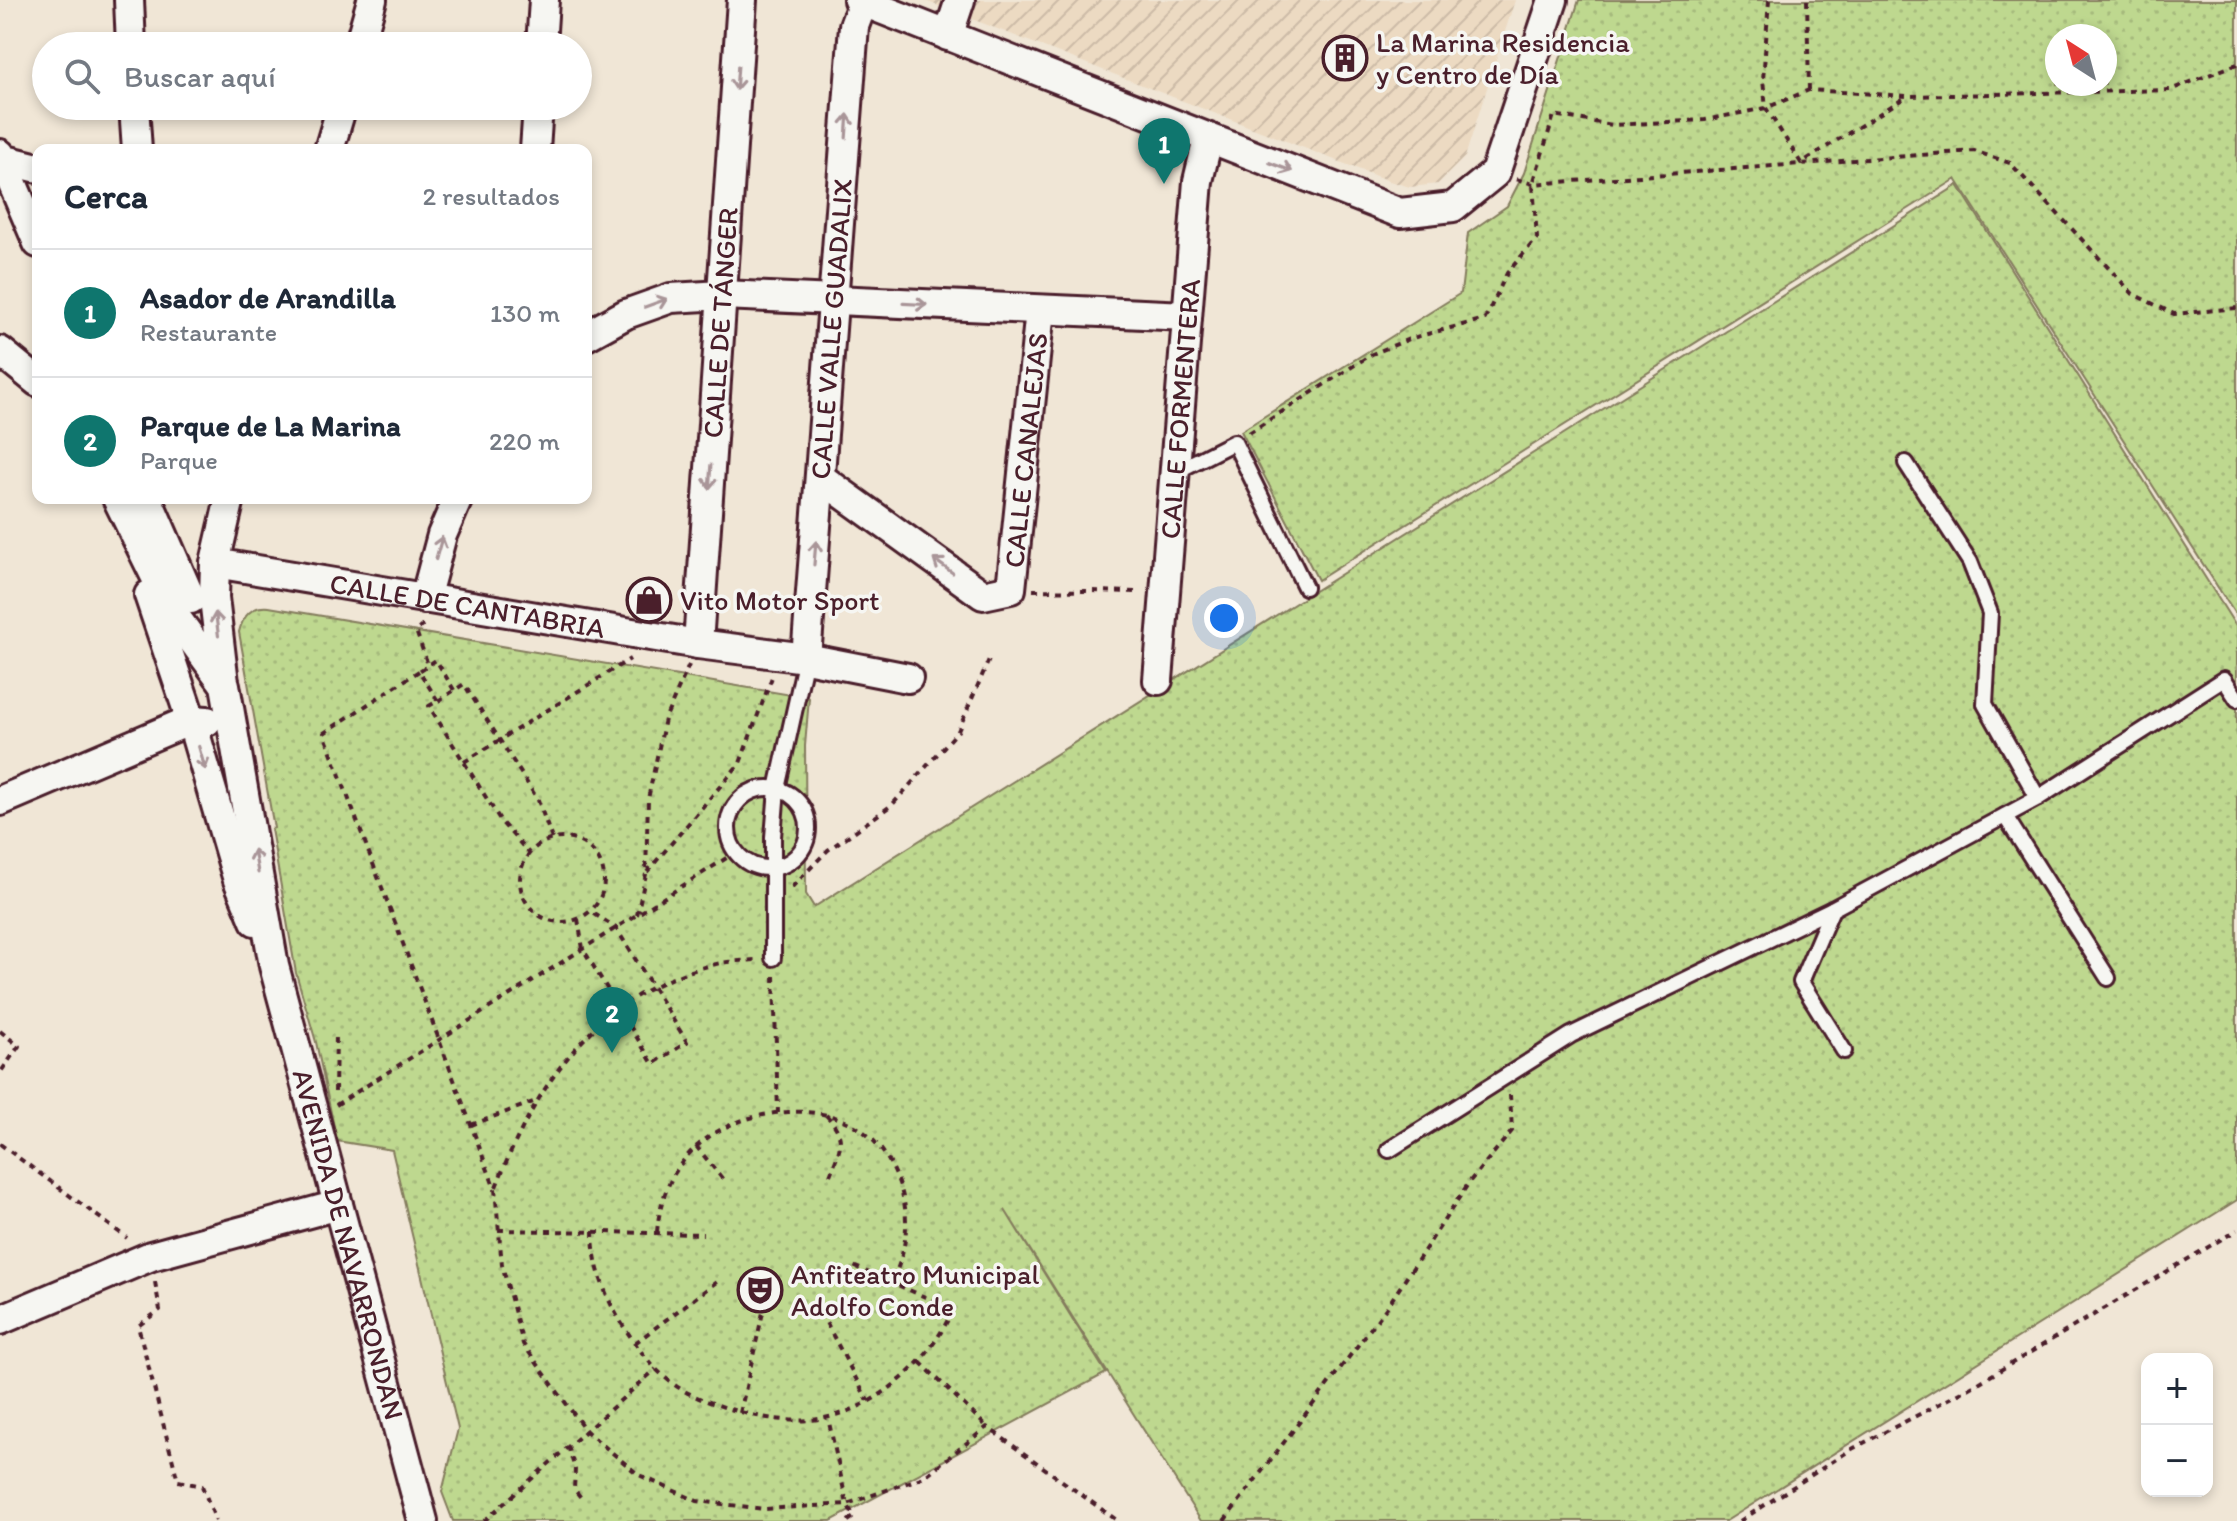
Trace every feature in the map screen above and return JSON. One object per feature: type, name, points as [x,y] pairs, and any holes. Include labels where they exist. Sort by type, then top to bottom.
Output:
[{"type":"street","points":[[129,0],[130,32]]},
{"type":"street","points":[[363,32],[372,0]]},
{"type":"street","points":[[542,32],[544,0]]},
{"type":"street","name":"CALLE DE TÁNGER","points":[[698,644],[742,0]]},
{"type":"street","points":[[948,36],[960,0]]},
{"type":"street","points":[[860,1],[1400,213],[1453,207],[1495,173],[1553,0]]},
{"type":"street","name":"CALLE VALLE GUADALIX","points":[[793,657],[821,478],[854,26],[860,1]]},
{"type":"street","points":[[135,120],[137,144]]},
{"type":"street","points":[[331,144],[338,120]]},
{"type":"street","points":[[535,144],[537,120]]},
{"type":"street","name":"CALLE FORMENTERA","points":[[1158,680],[1198,181],[1208,139]]},
{"type":"street","points":[[1,156],[32,166]]},
{"type":"street","points":[[1,156],[32,229]]},
{"type":"street","points":[[592,333],[626,314],[671,298],[723,295],[1187,316]]},
{"type":"street","name":"CALLE CANALEJAS","points":[[1011,589],[1040,310]]},
{"type":"street","points":[[1,354],[32,377]]},
{"type":"street","points":[[821,478],[983,595],[1011,589]]},
{"type":"street","name":"AVENIDA DE NAVARRONDÁN","points":[[118,504],[191,720],[238,880],[274,966]]},
{"type":"street","name":"AVENIDA DE NAVARRONDÁN","points":[[119,504],[175,616],[223,688],[274,966],[423,1521]]},
{"type":"street","points":[[150,504],[191,599]]},
{"type":"street","points":[[0,801],[191,720],[206,721],[218,717],[223,688],[214,598],[215,563],[229,504]]},
{"type":"street","points":[[435,601],[442,535],[455,504]]},
{"type":"street","name":"CALLE DE CANTABRIA","points":[[215,563],[908,678]]},
{"type":"street","points":[[142,740],[167,719],[179,686],[187,675],[201,670],[223,688]]},
{"type":"street","points":[[0,1320],[151,1256],[338,1205]]},
{"type":"lane","points":[[1175,472],[1234,442],[1305,587]]},
{"type":"lane","points":[[1906,463],[1970,562],[1990,613],[1985,704],[2038,798]]},
{"type":"lane","points":[[773,958],[777,789],[793,657]]},
{"type":"lane","points":[[1389,1150],[1571,1035],[1832,909],[2038,798],[2230,675],[2237,699]]},
{"type":"lane","points":[[763,788],[777,789],[788,794],[805,812],[807,836],[795,857],[773,868],[753,865],[736,852],[730,840],[728,827],[731,813],[739,801],[750,793],[763,788]]},
{"type":"lane","points":[[2005,816],[2108,978]]},
{"type":"lane","points":[[1832,909],[1801,982],[1844,1051]]},
{"type":"path","points":[[1769,0],[1763,80],[1766,108],[1801,163]]},
{"type":"path","points":[[1807,0],[1809,90]]},
{"type":"path","points":[[1234,442],[1372,354],[1412,338],[1485,319],[1507,273],[1537,238],[1533,184],[1554,115],[1613,125],[1705,120],[1766,108],[1809,90],[1908,96],[2170,90],[2237,64]]},
{"type":"path","points":[[1801,163],[1908,96]]},
{"type":"path","points":[[1495,173],[1533,184],[1974,151],[2010,163],[2133,294],[2174,314],[2237,308]]},
{"type":"path","points":[[1011,589],[1165,592]]},
{"type":"path","points":[[428,665],[416,631],[435,601]]},
{"type":"path","points":[[464,762],[663,639]]},
{"type":"path","points":[[637,915],[646,874],[648,799],[665,719],[698,644]]},
{"type":"path","points":[[773,905],[828,850],[892,805],[958,731],[991,655]]},
{"type":"path","points":[[646,874],[740,763],[793,657]]},
{"type":"path","points":[[454,690],[436,660],[324,733],[495,1189],[502,1265],[523,1344],[586,1431],[639,1475],[697,1501],[765,1509],[847,1504],[924,1477],[987,1427]]},
{"type":"path","points":[[419,671],[438,701]]},
{"type":"path","points":[[529,853],[502,823],[429,706],[464,684],[538,800],[552,839]]},
{"type":"path","points":[[552,839],[579,841],[591,849],[604,873],[604,887],[599,900],[578,919],[551,921],[538,915],[522,893],[522,866],[529,853],[552,839]]},
{"type":"path","points":[[335,1106],[736,852]]},
{"type":"path","points":[[578,919],[583,949],[653,1064],[687,1042],[616,928],[590,911]]},
{"type":"path","points":[[495,1189],[513,1144],[537,1100],[573,1049],[618,1007],[653,986],[714,964],[773,958],[778,1113]]},
{"type":"path","points":[[0,1031],[19,1046],[0,1073]]},
{"type":"path","points":[[1224,1521],[1387,1307],[1470,1181],[1512,1131],[1509,1074]]},
{"type":"path","points":[[471,1125],[537,1100]]},
{"type":"path","points":[[657,1232],[661,1204],[670,1182],[681,1163],[708,1136],[737,1121],[778,1113],[825,1113],[853,1123],[867,1134],[886,1155],[898,1179],[906,1206],[907,1229],[903,1253],[891,1282]]},
{"type":"path","points":[[825,1113],[840,1135],[841,1148],[830,1175]]},
{"type":"path","points":[[0,1144],[151,1256],[160,1310],[138,1326],[178,1481],[202,1486],[216,1521]]},
{"type":"path","points":[[696,1146],[725,1182]]},
{"type":"path","points":[[498,1230],[703,1234]]},
{"type":"path","points":[[1740,1521],[1852,1449],[1970,1388],[2237,1230]]},
{"type":"path","points":[[593,1231],[597,1268],[612,1307],[656,1369],[684,1391],[740,1413],[785,1419],[828,1418],[868,1401],[900,1380],[920,1362],[953,1309],[851,1265]]},
{"type":"path","points":[[635,1343],[719,1280]]},
{"type":"path","points":[[815,1302],[868,1401]]},
{"type":"path","points":[[740,1413],[764,1308]]},
{"type":"path","points":[[920,1362],[987,1427],[1118,1521]]},
{"type":"path","points":[[484,1521],[656,1369]]},
{"type":"path","points":[[828,1418],[847,1504],[854,1517],[848,1521]]},
{"type":"path","points":[[568,1446],[575,1469],[574,1489],[583,1500]]},
{"type":"shaded area","points":[[923,0],[1515,0],[1465,157],[1438,184],[1410,187]]},
{"type":"green space","points":[[1579,0],[2237,0],[2237,617],[1956,179],[1318,580],[1241,431],[1461,293],[1468,233],[1507,206],[1524,173]]},
{"type":"green space","points":[[1958,185],[2237,628],[2237,1200],[1726,1521],[1201,1521],[1005,1210],[1106,1373],[831,1521],[453,1521],[442,1492],[458,1429],[392,1150],[337,1141],[316,1042],[296,973],[239,632],[249,613],[269,607],[809,698],[805,746],[806,894],[814,907]]},
{"type":"place","name":"La Marina Residencia y Centro de Día","points":[[1345,58]]},
{"type":"place","name":"Asador de Arandilla","points":[[1164,184]]},
{"type":"place","name":"Vito Motor Sport","points":[[649,600]]},
{"type":"place","name":"Parque de La Marina","points":[[612,1053]]},
{"type":"place","name":"Anfiteatro Municipal Adolfo Conde","points":[[760,1290]]}]
